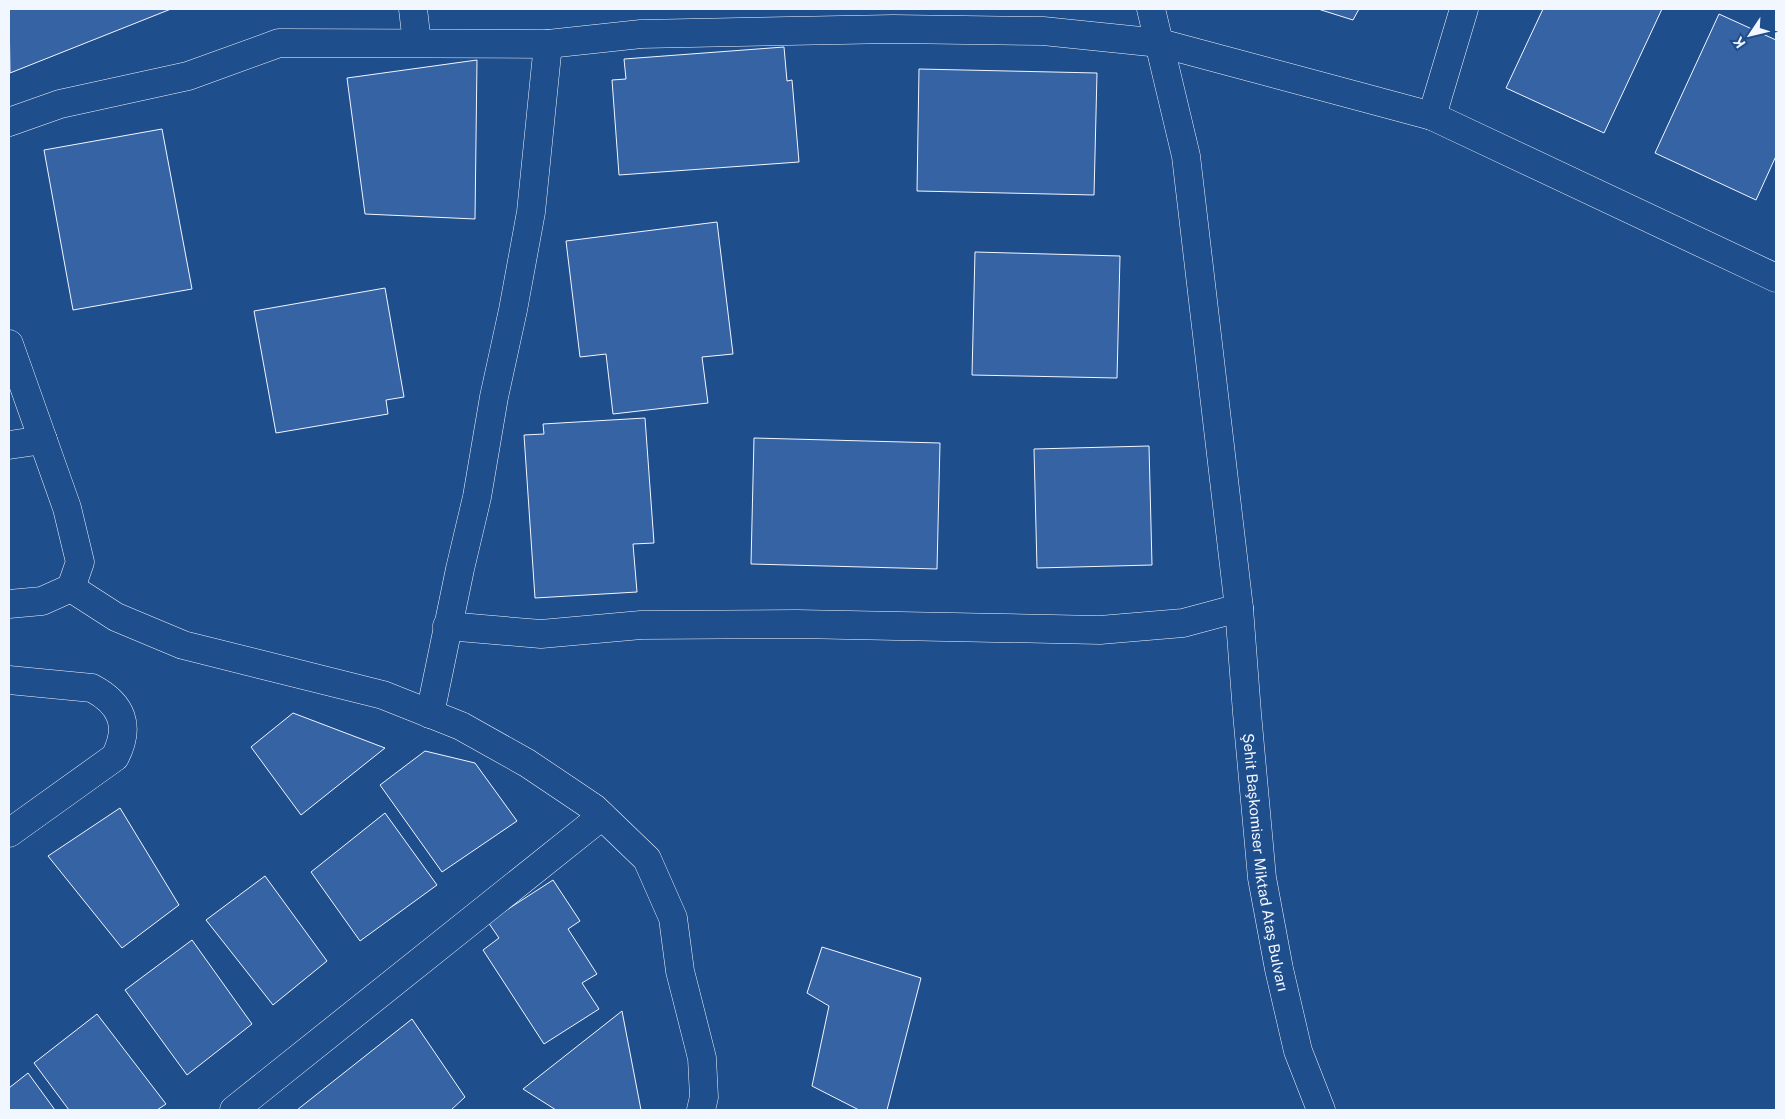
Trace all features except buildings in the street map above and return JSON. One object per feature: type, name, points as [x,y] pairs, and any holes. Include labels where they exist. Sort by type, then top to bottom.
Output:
[{"type":"street","points":[[413,9],[417,43]]},
{"type":"street","name":"Şehit Başkomiser Miktad Ataş Bulvarı","points":[[1151,9],[1186,156],[1239,608],[1262,878],[1278,969],[1298,1051],[1321,1110]]},
{"type":"street","points":[[1432,116],[1464,9]]},
{"type":"street","points":[[9,122],[60,104],[188,76],[279,43],[548,44],[641,34],[893,29],[1043,31],[1160,42],[1432,116],[1776,278]]},
{"type":"street","points":[[430,714],[477,498],[494,397],[513,310],[529,222],[548,44]]},
{"type":"street","points":[[9,344],[68,508],[80,562],[71,588],[42,600],[9,604]]},
{"type":"street","points":[[9,445],[43,440]]},
{"type":"street","points":[[71,588],[116,617],[183,645],[383,696],[461,726],[527,762],[594,808],[647,859],[673,918],[680,971],[702,1058],[704,1097],[701,1110]]},
{"type":"street","points":[[448,626],[541,634],[641,626],[796,624],[1100,630],[1184,623],[1239,608]]},
{"type":"street","points":[[9,680],[92,688],[114,704],[120,714],[123,725],[123,736],[115,757],[9,832]]},
{"type":"street","points":[[234,1110],[602,816]]}]
